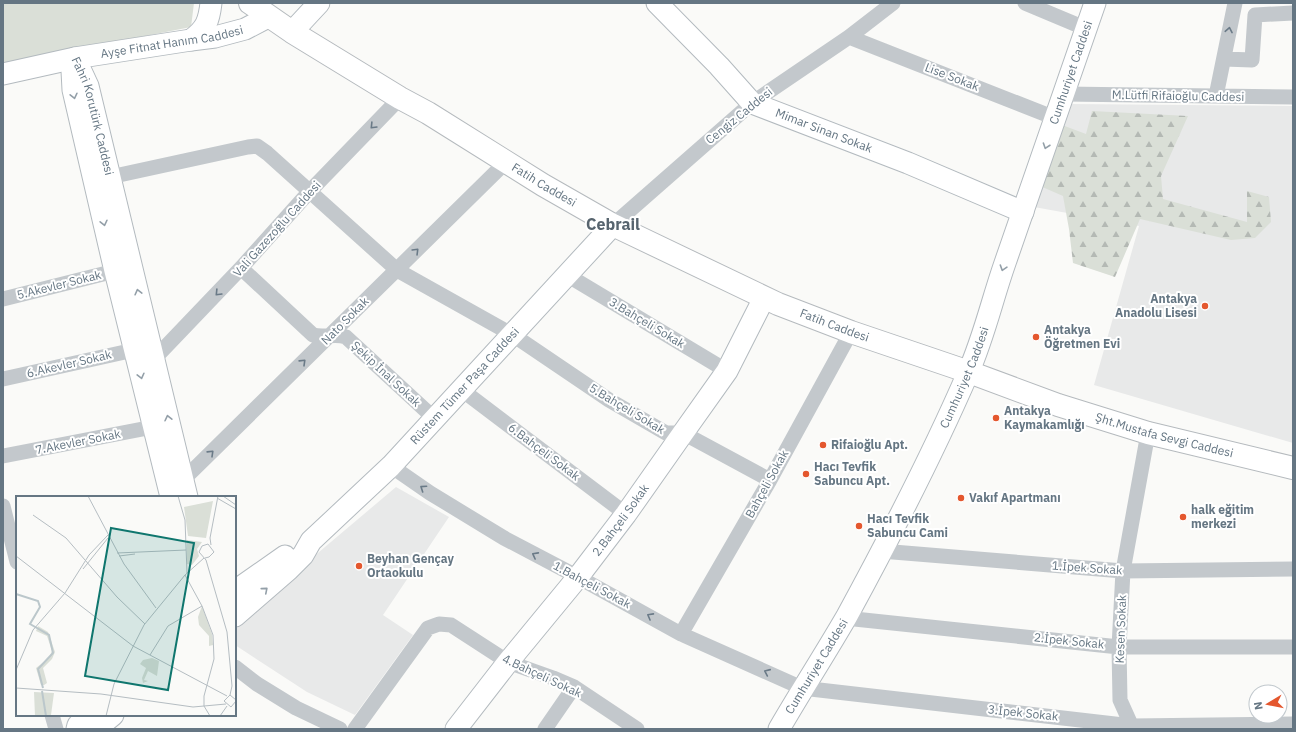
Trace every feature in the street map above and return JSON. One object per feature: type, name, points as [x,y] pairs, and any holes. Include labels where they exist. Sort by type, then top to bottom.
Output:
[{"type":"main road","name":"Fatih Caddesi","points":[[250,3],[268,17],[292,32],[613,226],[764,298],[851,332],[969,372]]},
{"type":"main road","name":"Şht.Mustafa Sevgi Caddesi","points":[[969,372],[1058,405],[1148,433],[1293,468]]},
{"type":"street","points":[[191,40],[202,32],[208,18],[211,3]]},
{"type":"street","points":[[292,32],[319,3]]},
{"type":"street","name":"Mimar Sinan Sokak","points":[[657,3],[719,66],[752,103],[908,163],[1023,212]]},
{"type":"street","name":"Cengiz Caddesi","points":[[613,226],[752,103],[849,37],[893,3]]},
{"type":"street","points":[[1025,3],[1087,28]]},
{"type":"street","name":"Cumhuriyet Caddesi","points":[[779,729],[845,618],[882,551],[942,431],[969,372],[985,330],[1003,269],[1095,3]]},
{"type":"street","points":[[1216,96],[1235,3]]},
{"type":"street","points":[[1224,59],[1252,60],[1255,15],[1293,13]]},
{"type":"street","name":"Ayşe Fitnat Hanım Caddesi","points":[[3,74],[75,58],[215,37],[245,29],[268,17]]},
{"type":"street","name":"Lise Sokak","points":[[849,37],[1055,118]]},
{"type":"street","name":"Fahri Korutürk Caddesi","points":[[75,58],[88,86],[185,489]]},
{"type":"street","name":"Fahri Korutürk Caddesi","points":[[75,58],[72,71],[73,90],[134,350],[171,496]]},
{"type":"street","name":"M.Lütfi Rifaioğlu Caddesi","points":[[1064,94],[1293,97]]},
{"type":"street","name":"Vali Gazezoğlu Caddesi","points":[[154,359],[242,268],[310,191],[400,98]]},
{"type":"street","name":"5.Bahçeli Sokak","points":[[110,177],[257,146],[310,191],[397,270],[513,334],[609,400],[666,434],[683,433],[770,480]]},
{"type":"street","name":"Nato Sokak","points":[[185,489],[330,336],[506,162]]},
{"type":"street","name":"Rüstem Tümer Paşa Caddesi","points":[[236,615],[288,570],[303,555],[311,541],[391,466],[613,226]]},
{"type":"street","name":"Şekip İnal Sokak","points":[[242,268],[313,335],[322,337],[346,337],[435,419]]},
{"type":"street","name":"5.Akevler Sokak","points":[[3,299],[115,271]]},
{"type":"street","name":"3.Bahçeli Sokak","points":[[567,275],[727,371]]},
{"type":"street","name":"2.Bahçeli Sokak","points":[[456,729],[508,662],[578,577],[626,514],[727,371],[764,298]]},
{"type":"street","name":"Bahçeli Sokak","points":[[681,634],[770,480],[851,332]]},
{"type":"street","name":"6.Akevler Sokak","points":[[3,379],[134,350]]},
{"type":"street","name":"6.Bahçeli Sokak","points":[[462,390],[626,514]]},
{"type":"street","name":"7.Akevler Sokak","points":[[3,456],[153,427]]},
{"type":"street","name":"Kesen Sokak","points":[[1132,728],[1120,700],[1120,647],[1124,571],[1148,433]]},
{"type":"street","name":"1.Bahçeli Sokak","points":[[391,466],[430,493],[504,538],[681,634],[802,688]]},
{"type":"street","points":[[3,506],[5,522],[14,537],[16,554]]},
{"type":"street","name":"Rüstem Tümer Paşa Caddesi","points":[[236,590],[274,565],[299,545],[311,541]]},
{"type":"street","name":"1.İpek Sokak","points":[[882,551],[1124,571],[1293,569]]},
{"type":"street","name":"2.İpek Sokak","points":[[845,618],[1120,647],[1293,647]]},
{"type":"street","name":"4.Bahçeli Sokak","points":[[355,729],[428,628],[439,624],[450,625],[508,662],[553,678],[574,688],[637,729]]},
{"type":"street","points":[[236,668],[257,684],[296,708],[340,729]]},
{"type":"street","points":[[545,729],[574,688]]},
{"type":"street","name":"3.İpek Sokak","points":[[802,688],[1132,728],[1293,724]]},
{"type":"street","points":[[52,716],[56,729]]},
{"type":"street","points":[[77,729],[78,725],[89,716]]},
{"type":"street","points":[[96,729],[112,716]]},
{"type":"shaded area","name":"Antakya Anadolu Lisesi","points":[[1070,104],[1293,106],[1293,443],[1094,385],[1139,226],[1034,207]]},
{"type":"shaded area","name":"Beyhan Gençay Ortaokulu","points":[[396,487],[449,517],[383,615],[413,635],[355,715],[307,692],[236,646],[236,622]]},
{"type":"green space","points":[[3,3],[194,3],[191,27],[3,64]]},
{"type":"green space","points":[[1092,111],[1188,116],[1161,176],[1163,199],[1247,222],[1247,191],[1269,197],[1271,222],[1255,238],[1231,240],[1140,219],[1115,277],[1073,263],[1063,196],[1040,186],[1062,125],[1086,134]]},
{"type":"place","name":"Antakya Anadolu Lisesi","points":[[1205,306]]},
{"type":"place","name":"Antakya Öğretmen Evi","points":[[1036,337]]},
{"type":"place","name":"Antakya Kaymakamlığı","points":[[996,418]]},
{"type":"place","name":"Rifaioğlu Apt.","points":[[823,445]]},
{"type":"place","name":"Hacı Tevfik Sabuncu Apt.","points":[[806,474]]},
{"type":"place","name":"Vakıf Apartmanı","points":[[961,498]]},
{"type":"place","name":"halk eğitim merkezi","points":[[1183,517]]},
{"type":"place","name":"Hacı Tevfik Sabuncu Cami","points":[[859,526]]},
{"type":"place","name":"Beyhan Gençay Ortaokulu","points":[[359,566]]},
{"type":"district","name":"Cebrail","points":[[613,224]]}]
